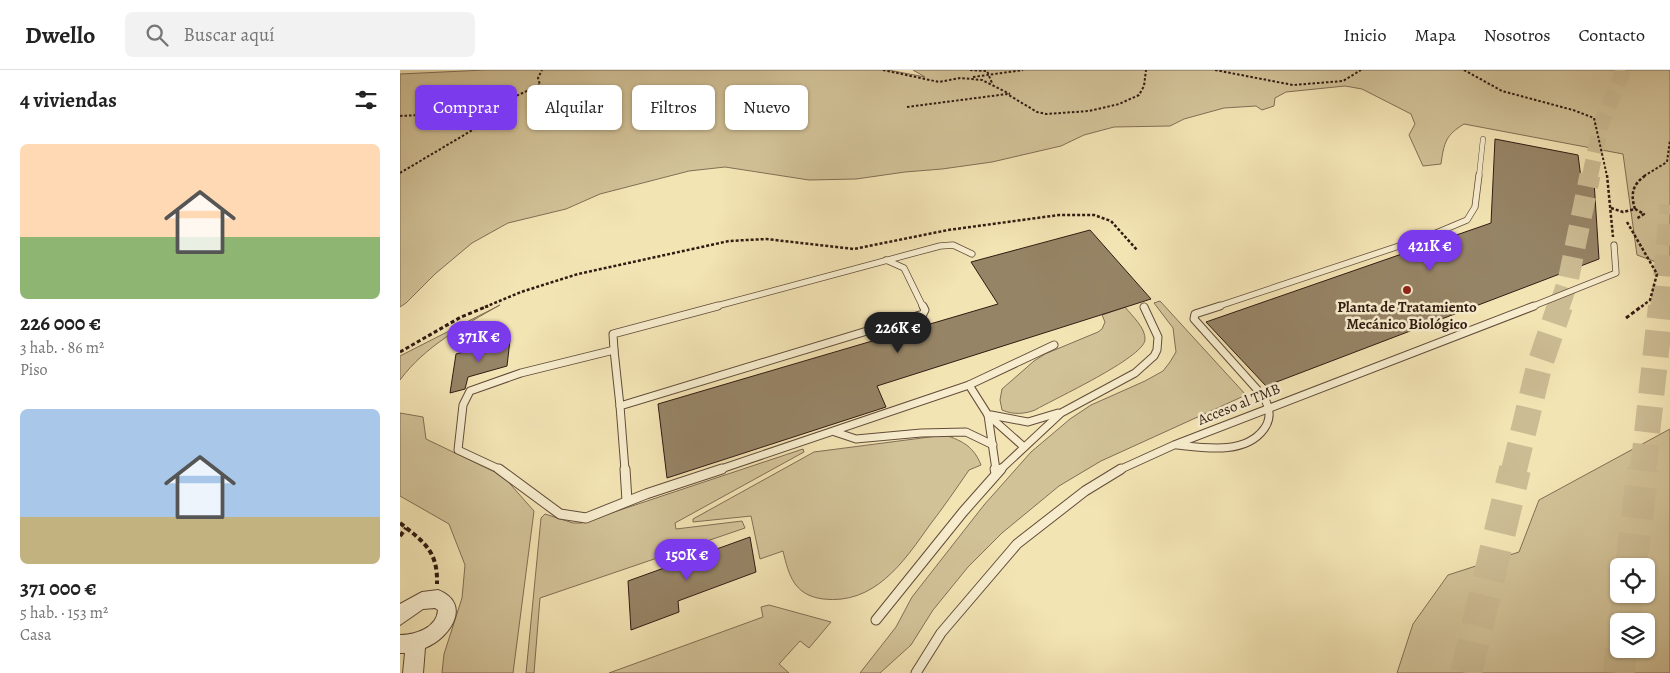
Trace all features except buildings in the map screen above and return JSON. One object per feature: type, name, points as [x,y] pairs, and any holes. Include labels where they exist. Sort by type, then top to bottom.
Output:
[{"type":"street","points":[[401,613],[417,603],[432,598],[444,601],[447,606],[446,619],[434,633],[408,644],[413,673]]},
{"type":"lane","points":[[1174,445],[1223,448],[1238,446],[1254,439],[1265,429],[1269,422],[1270,407],[1194,319],[1195,314],[1430,236],[1467,220],[1475,207],[1483,139]]},
{"type":"lane","points":[[627,501],[613,334],[940,246],[953,245],[972,254]]},
{"type":"lane","name":"Acceso al TMB","points":[[916,673],[941,633],[1016,544],[1085,491],[1126,466],[1174,445],[1606,278],[1616,273],[1614,245]]},
{"type":"lane","points":[[620,406],[923,314],[925,310],[904,268],[886,260]]},
{"type":"lane","points":[[988,415],[1028,422],[1062,412],[1137,371],[1154,356],[1159,344],[1156,329],[1144,307]]},
{"type":"lane","points":[[614,350],[521,373],[470,391],[463,405],[458,450],[505,472],[560,514],[586,518],[627,501],[969,386],[1054,345]]},
{"type":"lane","points":[[969,386],[988,415],[1024,447]]},
{"type":"lane","points":[[876,620],[996,474],[1062,412]]},
{"type":"lane","points":[[988,415],[996,474]]},
{"type":"lane","points":[[834,432],[856,439],[921,433],[966,432],[993,445]]},
{"type":"path","points":[[517,96],[540,85],[538,78],[542,70]]},
{"type":"path","points":[[883,70],[939,82],[1023,70]]},
{"type":"path","points":[[970,70],[987,71],[992,83]]},
{"type":"path","points":[[970,78],[992,83],[1036,112],[1060,115],[1106,107],[1138,96],[1144,89],[1146,70]]},
{"type":"path","points":[[1215,70],[1250,75],[1293,85],[1343,81],[1361,70]]},
{"type":"path","points":[[1464,70],[1502,91],[1574,110],[1594,118],[1607,172],[1614,245]]},
{"type":"path","points":[[907,108],[997,94],[1013,96]]},
{"type":"path","points":[[400,116],[415,115]]},
{"type":"path","points":[[400,172],[472,130]]},
{"type":"path","points":[[1636,219],[1644,214],[1635,209],[1631,201],[1632,188],[1636,181],[1667,162],[1670,140]]},
{"type":"path","points":[[1611,208],[1623,212],[1635,209]]},
{"type":"path","points":[[400,352],[461,317],[521,292],[578,274],[729,241],[766,239],[854,249],[902,241],[948,230],[1059,215],[1094,215],[1111,221],[1137,250]]},
{"type":"path","points":[[1626,318],[1650,300],[1657,274],[1627,222]]},
{"type":"path","points":[[400,523],[428,544],[434,553],[438,568],[437,583],[432,598]]},
{"type":"path","points":[[400,536],[406,528]]},
{"type":"shaded area","points":[[485,70],[888,70],[925,77],[913,70],[1670,70],[1670,267],[1637,255],[1623,154],[1464,124],[1453,132],[1447,140],[1441,164],[1423,166],[1409,135],[1415,124],[1411,114],[1362,89],[1345,86],[1286,92],[1275,98],[1274,106],[1262,110],[1256,106],[1224,108],[1184,119],[1170,126],[1114,127],[1084,135],[1061,146],[992,162],[942,169],[856,179],[809,180],[725,167],[689,171],[600,194],[566,209],[508,223],[472,243],[400,307],[400,74]]},
{"type":"shaded area","points":[[1160,301],[1246,395],[1101,461],[1059,486],[1002,533],[968,567],[933,610],[911,645],[880,673],[860,673],[896,627],[912,597],[984,505],[1031,452],[1070,419],[1091,405],[1163,371],[1176,352],[1173,328],[1154,303]]},
{"type":"shaded area","points":[[500,305],[433,347],[400,380],[400,356]]},
{"type":"shaded area","points":[[1125,307],[1138,322],[1145,336],[1145,340],[1140,348],[1130,357],[1096,378],[1035,410],[1010,413],[1002,410],[1000,400],[1002,389],[1034,361],[1045,354],[1098,332],[1102,329],[1105,322],[1102,315]]},
{"type":"shaded area","points":[[400,413],[423,417],[426,439],[503,476],[534,511],[513,673],[442,673],[444,654],[462,598],[465,565],[449,524],[400,496]]},
{"type":"shaded area","points":[[1670,429],[1670,673],[1397,673],[1413,624],[1448,575],[1519,552],[1539,500]]},
{"type":"shaded area","points":[[945,435],[971,449],[981,465],[969,470],[909,554],[897,567],[885,579],[857,595],[841,599],[823,599],[813,597],[799,589],[791,576],[783,551],[760,559],[751,516],[693,522],[693,519],[814,452]]},
{"type":"shaded area","points":[[803,449],[804,452],[675,523],[676,529],[742,521],[745,528],[540,598],[534,673],[526,673],[541,518],[545,514],[573,523],[581,523]]},
{"type":"shaded area","points":[[769,605],[831,622],[809,648],[800,641],[779,664],[789,673],[609,673],[763,617],[761,607]]},
{"type":"tunnel","points":[[1590,176],[1601,124],[1624,70]]},
{"type":"tunnel","points":[[1559,307],[1568,281],[1590,175]]},
{"type":"tunnel","points":[[1661,307],[1670,205]]},
{"type":"tunnel","points":[[1514,470],[1539,367],[1560,306]]},
{"type":"tunnel","points":[[1643,470],[1661,306]]},
{"type":"tunnel","points":[[1466,673],[1515,469]]},
{"type":"tunnel","points":[[1632,558],[1643,469]]},
{"type":"tunnel","points":[[1626,613],[1627,603]]},
{"type":"tunnel","points":[[1619,673],[1620,658]]},
{"type":"place","name":"Planta de Tratamiento Mecánico Biológico","points":[[1407,290]]}]
